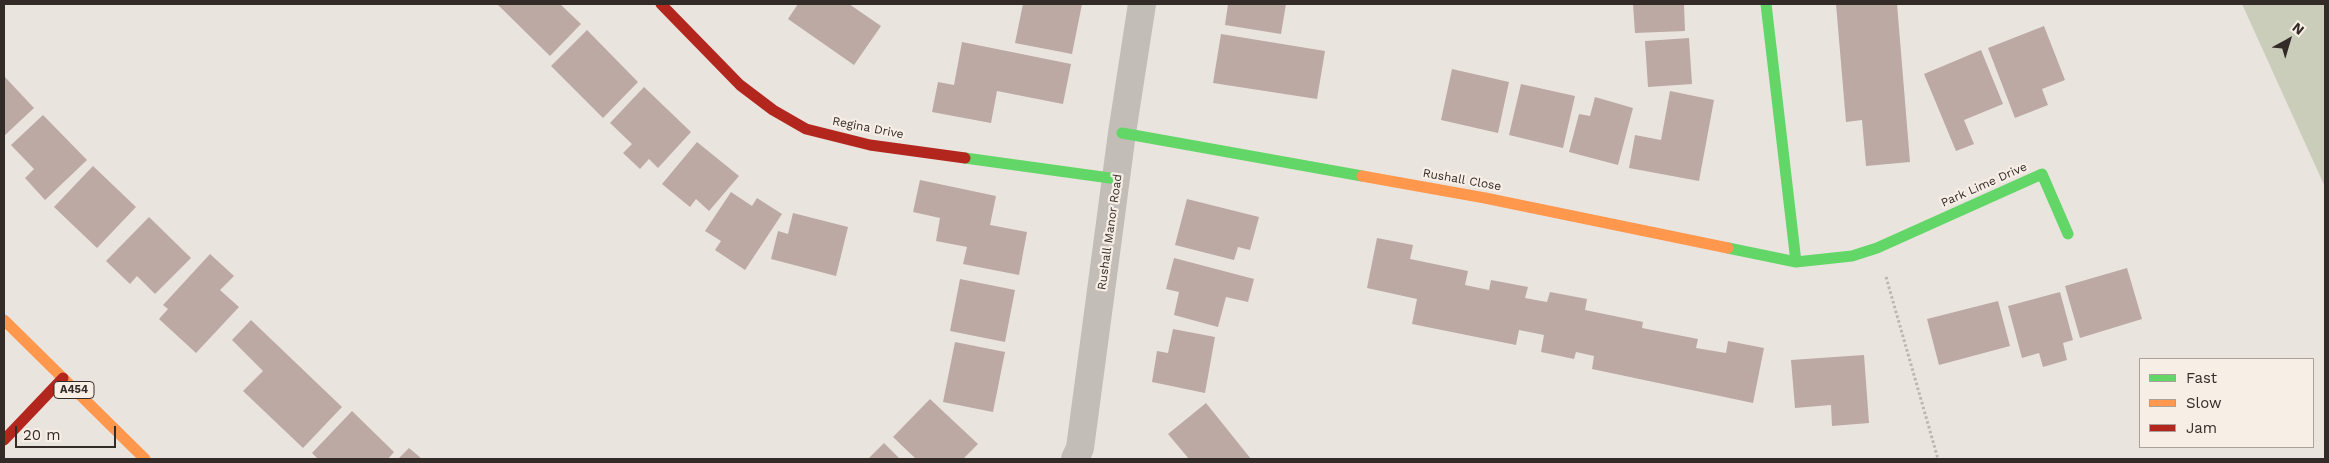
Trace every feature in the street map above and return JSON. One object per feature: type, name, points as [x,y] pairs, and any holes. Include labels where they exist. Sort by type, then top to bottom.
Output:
[{"type":"street","name":"Regina Drive","points":[[661,4],[740,85],[772,110],[806,129],[870,145],[1117,179]]},
{"type":"street","name":"Rushall Manor Road","points":[[1075,459],[1080,448],[1122,133],[1142,4]]},
{"type":"street","points":[[1766,4],[1796,262]]},
{"type":"street","name":"Rushall Close","points":[[1122,133],[1485,198],[1796,262],[1852,256],[1877,248]]},
{"type":"street","name":"Park Lime Drive","points":[[1877,248],[2042,174],[2068,234]]},
{"type":"street","name":"A454","points":[[4,320],[145,459]]},
{"type":"street","points":[[4,440],[63,378]]},
{"type":"path","points":[[1877,248],[1938,459]]},
{"type":"green space","points":[[2242,4],[2325,4],[2325,187]]},
{"type":"building","points":[[497,4],[560,4],[581,24],[550,56]]},
{"type":"building","points":[[798,4],[849,4],[881,26],[854,65],[788,19]]},
{"type":"building","points":[[1023,4],[1082,4],[1072,54],[1015,43]]},
{"type":"building","points":[[1228,4],[1286,4],[1281,34],[1225,25]]},
{"type":"building","points":[[1633,4],[1684,4],[1685,31],[1635,33]]},
{"type":"building","points":[[1836,4],[1897,4],[1910,162],[1866,166],[1862,120],[1846,122]]},
{"type":"building","points":[[2044,26],[2065,80],[2042,89],[2048,105],[2015,118],[1988,48]]},
{"type":"building","points":[[587,30],[638,82],[603,118],[551,66]]},
{"type":"building","points":[[1221,34],[1325,51],[1317,99],[1213,83]]},
{"type":"building","points":[[1689,38],[1692,84],[1648,87],[1645,41]]},
{"type":"building","points":[[962,42],[1071,64],[1063,104],[997,91],[991,123],[932,112],[938,82],[954,85]]},
{"type":"building","points":[[1981,50],[2003,104],[1964,120],[1974,144],[1956,151],[1924,74]]},
{"type":"building","points":[[1452,69],[1509,82],[1498,133],[1441,120]]},
{"type":"building","points":[[4,76],[34,108],[4,136]]},
{"type":"building","points":[[1521,84],[1575,96],[1563,148],[1509,135]]},
{"type":"building","points":[[644,87],[691,132],[658,168],[649,159],[640,169],[623,153],[632,144],[610,123]]},
{"type":"building","points":[[1670,91],[1714,100],[1699,181],[1629,168],[1635,135],[1661,140]]},
{"type":"building","points":[[1595,97],[1633,108],[1618,165],[1569,152],[1579,114],[1590,116]]},
{"type":"building","points":[[43,115],[87,160],[45,200],[25,178],[34,169],[11,145]]},
{"type":"building","points":[[697,142],[739,176],[709,211],[696,199],[690,207],[662,184]]},
{"type":"building","points":[[93,166],[136,207],[97,248],[54,207]]},
{"type":"building","points":[[920,180],[996,196],[990,225],[1027,232],[1019,275],[963,264],[967,247],[936,241],[940,218],[913,212]]},
{"type":"building","points":[[731,192],[752,206],[757,198],[782,214],[745,270],[715,250],[721,241],[705,231]]},
{"type":"building","points":[[1187,199],[1259,217],[1250,250],[1238,247],[1234,260],[1175,245]]},
{"type":"building","points":[[793,213],[848,227],[836,276],[771,259],[778,231],[788,234]]},
{"type":"building","points":[[149,217],[191,258],[155,294],[137,276],[130,284],[106,261]]},
{"type":"building","points":[[1377,238],[1413,245],[1410,259],[1468,271],[1465,285],[1489,290],[1491,280],[1528,287],[1525,298],[1547,302],[1550,292],[1587,299],[1585,310],[1643,322],[1642,328],[1698,339],[1696,348],[1726,353],[1728,341],[1764,348],[1753,403],[1592,369],[1594,356],[1576,352],[1574,359],[1541,352],[1544,335],[1519,330],[1516,345],[1412,324],[1417,299],[1367,288]]},
{"type":"building","points":[[210,254],[234,276],[220,290],[239,307],[196,353],[159,319],[168,309],[163,305]]},
{"type":"building","points":[[1174,258],[1254,279],[1248,302],[1226,297],[1218,327],[1174,315],[1179,292],[1166,289]]},
{"type":"building","points":[[2127,268],[2142,319],[2080,338],[2065,286]]},
{"type":"building","points":[[960,279],[1015,290],[1005,342],[950,331]]},
{"type":"building","points":[[2060,292],[2073,340],[2063,343],[2067,360],[2043,367],[2039,353],[2022,358],[2008,306]]},
{"type":"building","points":[[1998,301],[2010,346],[1939,365],[1927,319]]},
{"type":"building","points":[[251,320],[342,407],[303,448],[243,391],[263,371],[232,340]]},
{"type":"building","points":[[1173,329],[1215,337],[1205,393],[1152,382],[1157,351],[1168,353]]},
{"type":"building","points":[[955,342],[1005,352],[993,412],[943,402]]},
{"type":"building","points":[[1864,355],[1869,423],[1832,426],[1831,405],[1795,408],[1791,360]]},
{"type":"building","points":[[930,399],[978,444],[963,459],[916,459],[893,437]]},
{"type":"building","points":[[1206,403],[1251,459],[1189,459],[1168,434]]},
{"type":"building","points":[[352,411],[394,452],[388,459],[318,459],[312,453]]},
{"type":"building","points":[[884,443],[900,459],[868,459]]},
{"type":"building","points":[[409,448],[422,459],[398,459]]},
{"type":"traffic: fast","points":[[1766,4],[1796,262]]},
{"type":"traffic: fast","points":[[1122,133],[1362,176]]},
{"type":"traffic: fast","points":[[965,158],[1117,179]]},
{"type":"traffic: fast","points":[[1728,248],[1796,262],[1852,256],[1877,248],[2042,174],[2068,234]]},
{"type":"traffic: slow","points":[[1362,176],[1485,198],[1728,248]]},
{"type":"traffic: slow","points":[[4,320],[145,459]]},
{"type":"traffic: jam","points":[[661,4],[740,85],[773,110],[806,129],[870,145],[965,158]]},
{"type":"traffic: jam","points":[[4,440],[63,378]]}]
